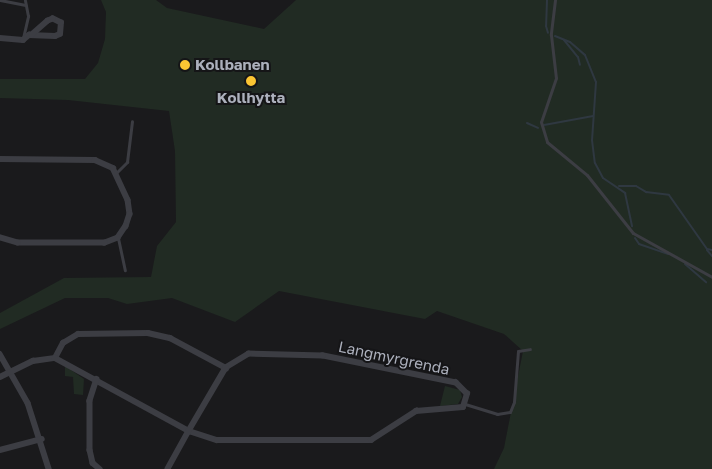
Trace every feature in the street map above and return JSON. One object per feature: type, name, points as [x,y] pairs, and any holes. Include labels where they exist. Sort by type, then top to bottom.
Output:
[{"type":"street","points":[[0,38],[23,40],[32,36],[48,21],[53,19],[61,23],[60,34],[32,36]]},
{"type":"street","points":[[0,159],[95,160],[113,168],[128,200],[130,214],[126,226],[118,238],[91,244],[18,243],[0,238]]},
{"type":"street","points":[[55,358],[63,343],[78,334],[148,332],[170,338],[226,368]]},
{"type":"street","points":[[0,354],[28,402],[42,439],[49,469]]},
{"type":"street","name":"Langmyrgrenda","points":[[168,469],[226,368],[249,354],[323,356],[456,383],[466,391],[465,404]]},
{"type":"street","points":[[0,377],[32,361],[55,358],[97,379],[189,431],[217,440],[371,440],[408,414],[455,410],[465,404]]},
{"type":"street","points":[[97,379],[90,401],[90,450],[93,463],[100,469]]},
{"type":"street","points":[[0,450],[42,439]]},
{"type":"lane","points":[[0,0],[26,5]]},
{"type":"lane","points":[[23,40],[28,16],[25,0]]},
{"type":"lane","points":[[555,0],[552,35],[556,78],[541,122],[547,142],[588,176],[633,233],[712,277]]},
{"type":"lane","points":[[116,173],[128,162],[132,121]]},
{"type":"lane","points":[[118,238],[125,270]]},
{"type":"lane","points":[[465,404],[497,414],[510,412],[514,402],[518,351],[530,349]]},
{"type":"shaded area","points":[[101,0],[156,0],[167,8],[264,29],[296,0],[712,0],[712,469],[494,469],[504,448],[523,351],[504,334],[437,311],[425,319],[279,291],[235,322],[172,298],[127,304],[108,298],[65,298],[0,329],[0,313],[64,278],[151,277],[157,246],[176,222],[175,151],[169,111],[68,100],[0,98],[0,79],[85,79],[98,63],[105,39],[106,12]]},
{"type":"shaded area","points":[[65,366],[84,379],[83,395],[74,394],[73,377],[65,376]]},
{"type":"shaded area","points":[[445,386],[460,390],[462,397],[458,404],[440,406]]},
{"type":"waterway","points":[[547,0],[546,26],[548,33]]},
{"type":"waterway","points":[[555,36],[570,42],[585,55],[596,82],[592,140],[595,163],[603,178],[625,193],[632,226]]},
{"type":"waterway","points":[[564,40],[578,57],[580,65]]},
{"type":"waterway","points":[[544,125],[593,116]]},
{"type":"waterway","points":[[527,123],[538,128]]},
{"type":"waterway","points":[[619,186],[636,186],[646,192],[669,195],[707,249],[712,250]]},
{"type":"waterway","points":[[635,238],[639,244],[668,254]]},
{"type":"waterway","points":[[707,250],[712,256]]},
{"type":"waterway","points":[[685,264],[706,282]]},
{"type":"place","name":"Kollbanen","points":[[185,65]]},
{"type":"place","name":"Kollhytta","points":[[251,81]]}]
